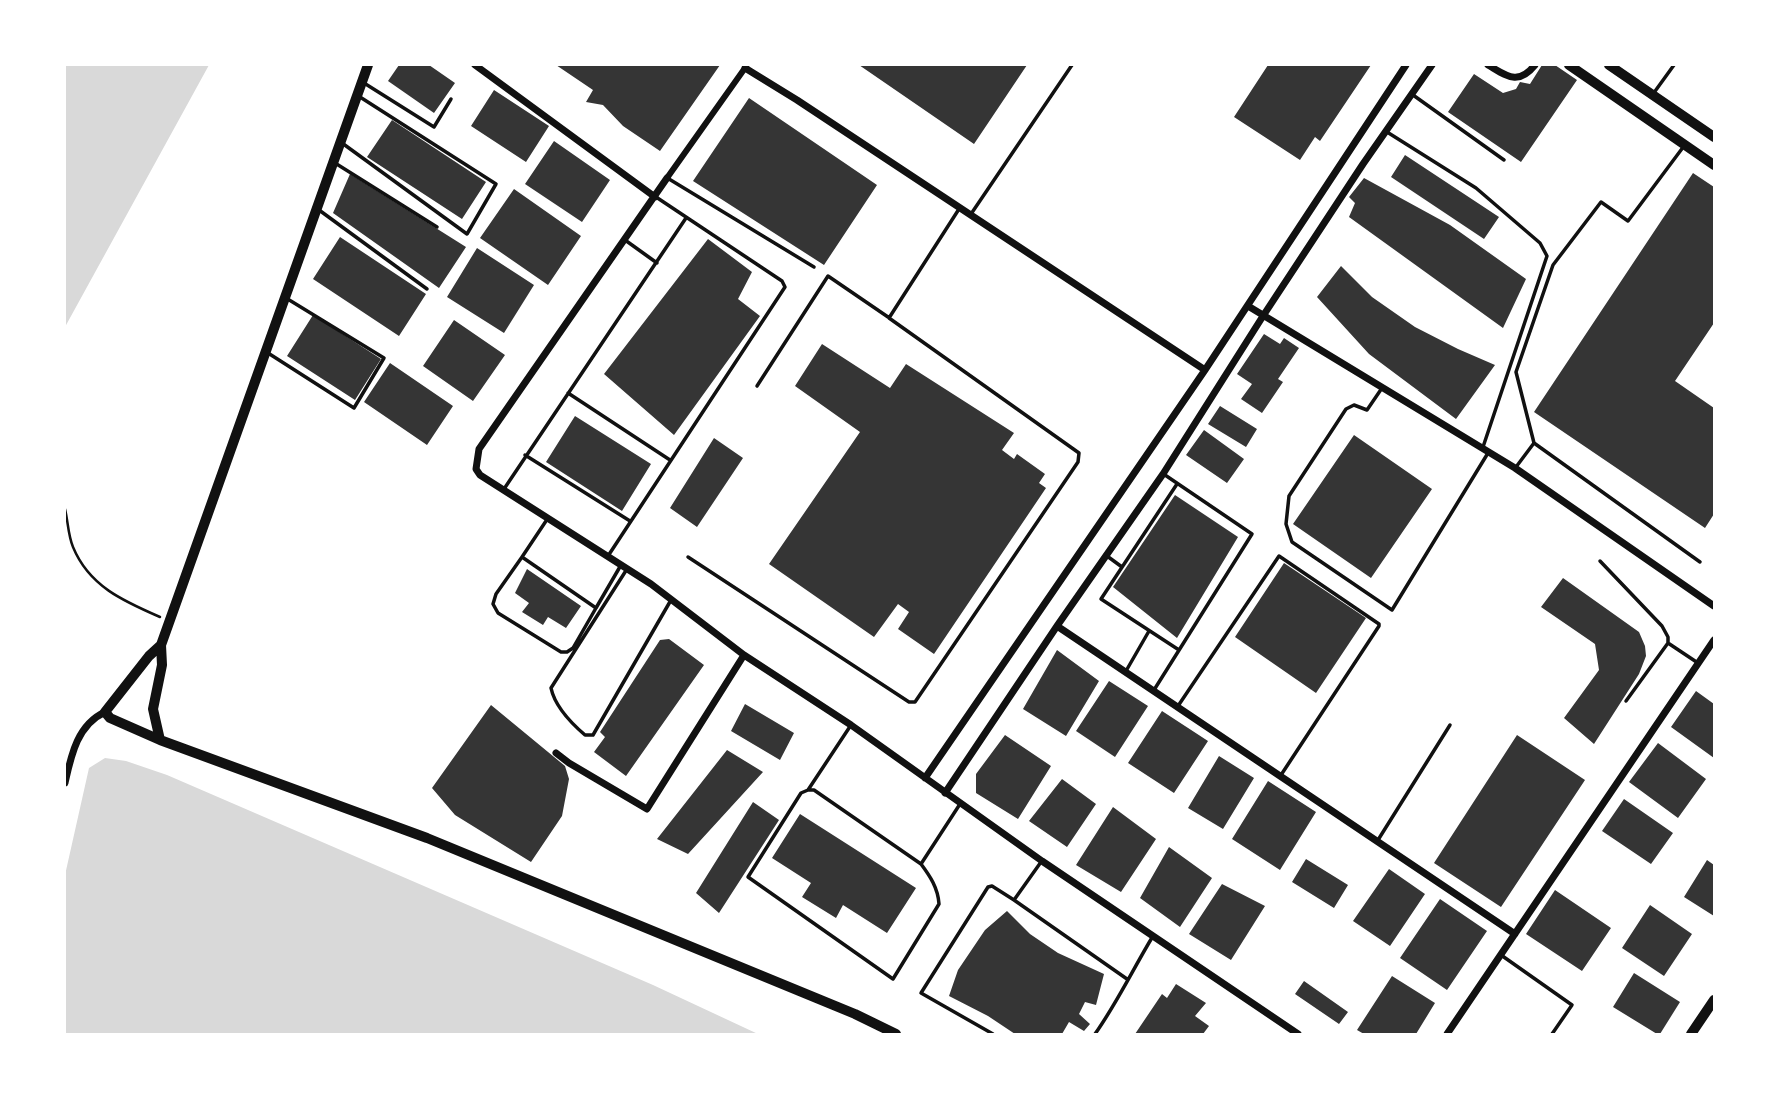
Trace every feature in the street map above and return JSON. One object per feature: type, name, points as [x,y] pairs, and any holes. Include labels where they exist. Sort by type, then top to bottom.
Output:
[{"type":"main road","points":[[1569,65],[1714,165]]},
{"type":"main road","points":[[1609,65],[1714,137]]},
{"type":"street","points":[[65,783],[71,756],[80,736],[93,718],[105,712],[149,656],[161,645],[171,622],[368,65]]},
{"type":"street","points":[[475,65],[656,197]]},
{"type":"street","points":[[925,779],[1205,370],[1405,65]]},
{"type":"street","points":[[945,793],[1163,474],[1263,316],[1432,65]]},
{"type":"street","points":[[1488,65],[1509,77],[1520,77],[1535,65]]},
{"type":"street","points":[[1205,370],[746,66],[479,449],[476,469],[480,475],[624,567],[744,655],[851,725],[1042,861],[1298,1034]]},
{"type":"street","points":[[1248,306],[1515,468],[1714,606]]},
{"type":"street","points":[[1057,626],[1515,934]]},
{"type":"street","points":[[1447,1034],[1714,640]]},
{"type":"street","points":[[160,740],[153,709],[162,665],[161,645]]},
{"type":"street","points":[[556,752],[569,763],[647,809],[744,655]]},
{"type":"street","points":[[105,712],[110,718],[160,740],[427,838],[855,1014],[896,1034]]},
{"type":"street","points":[[1691,1034],[1714,1000]]},
{"type":"lane","points":[[971,215],[1072,65]]},
{"type":"lane","points":[[1653,94],[1674,65]]},
{"type":"lane","points":[[363,82],[434,127],[451,99]]},
{"type":"lane","points":[[1412,94],[1504,160]]},
{"type":"lane","points":[[341,142],[467,234],[496,184],[358,95]]},
{"type":"lane","points":[[1382,388],[1367,410],[1354,405],[1346,409],[1289,496],[1286,524],[1292,542],[1392,610],[1485,450],[1547,256],[1540,243],[1476,188],[1385,132]]},
{"type":"lane","points":[[1685,145],[1628,221],[1601,202],[1553,265],[1516,372],[1534,443],[1700,562]]},
{"type":"lane","points":[[333,162],[437,227]]},
{"type":"lane","points":[[667,178],[814,267]]},
{"type":"lane","points":[[607,556],[785,286],[782,281],[656,197]]},
{"type":"lane","points":[[888,318],[960,208]]},
{"type":"lane","points":[[317,209],[427,289]]},
{"type":"lane","points":[[503,490],[686,218]]},
{"type":"lane","points":[[625,240],[657,263]]},
{"type":"lane","points":[[688,557],[909,702],[915,702],[1079,462],[1079,453],[828,276],[757,386]]},
{"type":"lane","points":[[265,351],[354,408],[384,358],[285,297]]},
{"type":"lane","points":[[568,393],[670,460]]},
{"type":"lane","points":[[1515,468],[1534,443]]},
{"type":"lane","points":[[525,455],[630,522]]},
{"type":"lane","points":[[1153,692],[1252,534],[1163,474]]},
{"type":"lane","points":[[1177,484],[1101,599],[1179,650]]},
{"type":"lane","points":[[548,518],[496,594],[493,604],[498,613],[516,625],[561,652],[567,652],[573,648],[624,567]]},
{"type":"lane","points":[[1106,555],[1122,567]]},
{"type":"lane","points":[[1177,708],[1279,556],[1379,624],[1280,777]]},
{"type":"lane","points":[[522,557],[596,608]]},
{"type":"lane","points":[[1600,561],[1662,626],[1668,638],[1668,643],[1626,701]]},
{"type":"lane","points":[[624,567],[551,688],[554,698],[572,723],[585,735],[593,735],[671,600]]},
{"type":"lane","points":[[1125,673],[1149,631]]},
{"type":"lane","points":[[1668,643],[1698,664]]},
{"type":"lane","points":[[808,790],[851,725]]},
{"type":"lane","points":[[1377,842],[1450,725]]},
{"type":"lane","points":[[808,790],[814,790],[921,864],[939,895],[939,904],[893,979],[748,877],[802,793],[808,790]]},
{"type":"lane","points":[[921,864],[960,804]]},
{"type":"lane","points":[[1014,900],[1042,861]]},
{"type":"lane","points":[[993,1034],[921,993],[988,887],[992,886],[1014,900],[1127,979]]},
{"type":"lane","points":[[1095,1034],[1153,936]]},
{"type":"lane","points":[[1501,955],[1572,1005],[1552,1034]]},
{"type":"path","points":[[65,509],[72,545],[85,569],[100,586],[122,601],[171,622]]},
{"type":"shaded area","points":[[65,65],[209,65],[65,327]]},
{"type":"shaded area","points":[[105,758],[126,761],[167,775],[653,985],[758,1034],[65,1034],[65,875],[89,768]]},
{"type":"building","points":[[399,65],[429,65],[455,83],[434,113],[388,81]]},
{"type":"building","points":[[556,65],[720,65],[660,151],[623,126],[603,105],[586,102],[593,90]]},
{"type":"building","points":[[859,65],[1027,65],[974,144]]},
{"type":"building","points":[[1268,65],[1371,65],[1320,141],[1315,137],[1300,160],[1234,117]]},
{"type":"building","points":[[1542,65],[1555,65],[1577,80],[1521,162],[1448,112],[1474,74],[1503,93],[1516,89],[1520,82],[1530,84]]},
{"type":"building","points":[[494,90],[549,126],[526,162],[471,126]]},
{"type":"building","points":[[749,98],[877,185],[824,265],[693,181]]},
{"type":"building","points":[[392,120],[486,182],[462,219],[367,157]]},
{"type":"building","points":[[554,141],[610,180],[582,222],[525,184]]},
{"type":"building","points":[[1405,155],[1499,217],[1484,239],[1391,177]]},
{"type":"building","points":[[1693,173],[1714,187],[1714,323],[1675,381],[1714,408],[1714,514],[1705,528],[1534,412]]},
{"type":"building","points":[[350,174],[466,247],[439,288],[333,213]]},
{"type":"building","points":[[1364,178],[1450,225],[1526,279],[1503,328],[1349,217],[1355,203],[1349,197]]},
{"type":"building","points":[[514,189],[581,236],[548,285],[480,238]]},
{"type":"building","points":[[340,237],[426,294],[399,336],[313,279]]},
{"type":"building","points":[[708,239],[752,272],[738,299],[760,316],[674,435],[604,374]]},
{"type":"building","points":[[477,248],[534,285],[504,333],[447,297]]},
{"type":"building","points":[[1341,266],[1372,297],[1415,327],[1495,365],[1456,419],[1369,354],[1317,297]]},
{"type":"building","points":[[313,315],[381,359],[355,400],[287,356]]},
{"type":"building","points":[[454,320],[505,355],[473,401],[423,366]]},
{"type":"building","points":[[1264,334],[1280,344],[1284,338],[1299,348],[1278,379],[1283,382],[1262,413],[1241,399],[1252,384],[1237,374]]},
{"type":"building","points":[[822,344],[890,388],[906,364],[1014,433],[1002,450],[1014,459],[1017,454],[1045,474],[1039,483],[1046,488],[934,654],[898,629],[909,612],[898,604],[874,637],[769,564],[860,432],[795,386]]},
{"type":"building","points":[[390,363],[453,406],[427,445],[364,402]]},
{"type":"building","points":[[1220,406],[1257,429],[1246,447],[1208,424]]},
{"type":"building","points":[[575,416],[651,464],[622,511],[546,462]]},
{"type":"building","points":[[1204,430],[1244,459],[1227,483],[1186,455]]},
{"type":"building","points":[[1354,435],[1432,489],[1371,578],[1293,524]]},
{"type":"building","points":[[714,438],[743,458],[697,527],[670,508]]},
{"type":"building","points":[[1175,495],[1238,537],[1177,638],[1113,587]]},
{"type":"building","points":[[1284,563],[1366,618],[1316,693],[1235,637]]},
{"type":"building","points":[[527,569],[581,606],[566,628],[548,617],[543,625],[522,612],[529,603],[515,593]]},
{"type":"building","points":[[1563,578],[1639,632],[1645,646],[1646,656],[1639,674],[1594,744],[1564,718],[1599,670],[1595,644],[1541,607]]},
{"type":"building","points":[[669,639],[704,665],[626,776],[594,752],[605,737],[600,732],[660,640]]},
{"type":"building","points":[[1057,650],[1099,681],[1066,736],[1023,709]]},
{"type":"building","points":[[1109,681],[1148,706],[1115,757],[1076,731]]},
{"type":"building","points":[[1696,691],[1714,704],[1714,758],[1671,727]]},
{"type":"building","points":[[745,704],[794,733],[780,760],[731,731]]},
{"type":"building","points":[[491,705],[565,766],[569,779],[562,816],[531,862],[455,815],[432,788]]},
{"type":"building","points":[[1162,711],[1208,741],[1174,793],[1128,763]]},
{"type":"building","points":[[1005,735],[1051,766],[1018,819],[976,793],[976,774]]},
{"type":"building","points":[[1517,735],[1585,780],[1501,907],[1434,863]]},
{"type":"building","points":[[1658,743],[1706,779],[1678,818],[1629,782]]},
{"type":"building","points":[[727,750],[763,772],[688,854],[657,839]]},
{"type":"building","points":[[1219,756],[1254,778],[1223,829],[1188,808]]},
{"type":"building","points":[[1062,779],[1096,804],[1067,847],[1029,821]]},
{"type":"building","points":[[1268,781],[1316,812],[1280,870],[1232,839]]},
{"type":"building","points":[[1624,799],[1673,833],[1651,864],[1602,831]]},
{"type":"building","points":[[753,802],[779,820],[719,913],[696,893]]},
{"type":"building","points":[[1113,807],[1156,839],[1121,892],[1076,865]]},
{"type":"building","points":[[800,814],[916,888],[887,933],[843,905],[836,918],[802,897],[811,883],[772,858]]},
{"type":"building","points":[[1169,847],[1212,878],[1180,927],[1140,898]]},
{"type":"building","points":[[1306,859],[1348,885],[1334,908],[1292,882]]},
{"type":"building","points":[[1707,860],[1714,865],[1714,916],[1684,897]]},
{"type":"building","points":[[1389,869],[1425,894],[1390,946],[1353,921]]},
{"type":"building","points":[[1222,884],[1265,906],[1231,960],[1189,934]]},
{"type":"building","points":[[1555,890],[1611,928],[1582,971],[1526,934]]},
{"type":"building","points":[[1440,899],[1487,931],[1447,990],[1400,958]]},
{"type":"building","points":[[1650,905],[1692,934],[1664,976],[1622,948]]},
{"type":"building","points":[[1007,911],[1030,934],[1058,953],[1104,974],[1096,1005],[1085,1002],[1079,1014],[1090,1024],[1084,1031],[1069,1022],[1062,1034],[1015,1034],[988,1016],[949,996],[958,970],[985,930]]},
{"type":"building","points":[[1634,973],[1680,1002],[1660,1034],[1613,1007]]},
{"type":"building","points":[[1392,976],[1435,1003],[1416,1034],[1364,1034],[1357,1030]]},
{"type":"building","points":[[1304,981],[1348,1012],[1339,1024],[1295,994]]},
{"type":"building","points":[[1176,984],[1206,1003],[1195,1016],[1209,1026],[1203,1034],[1135,1034],[1162,994],[1167,998]]}]
